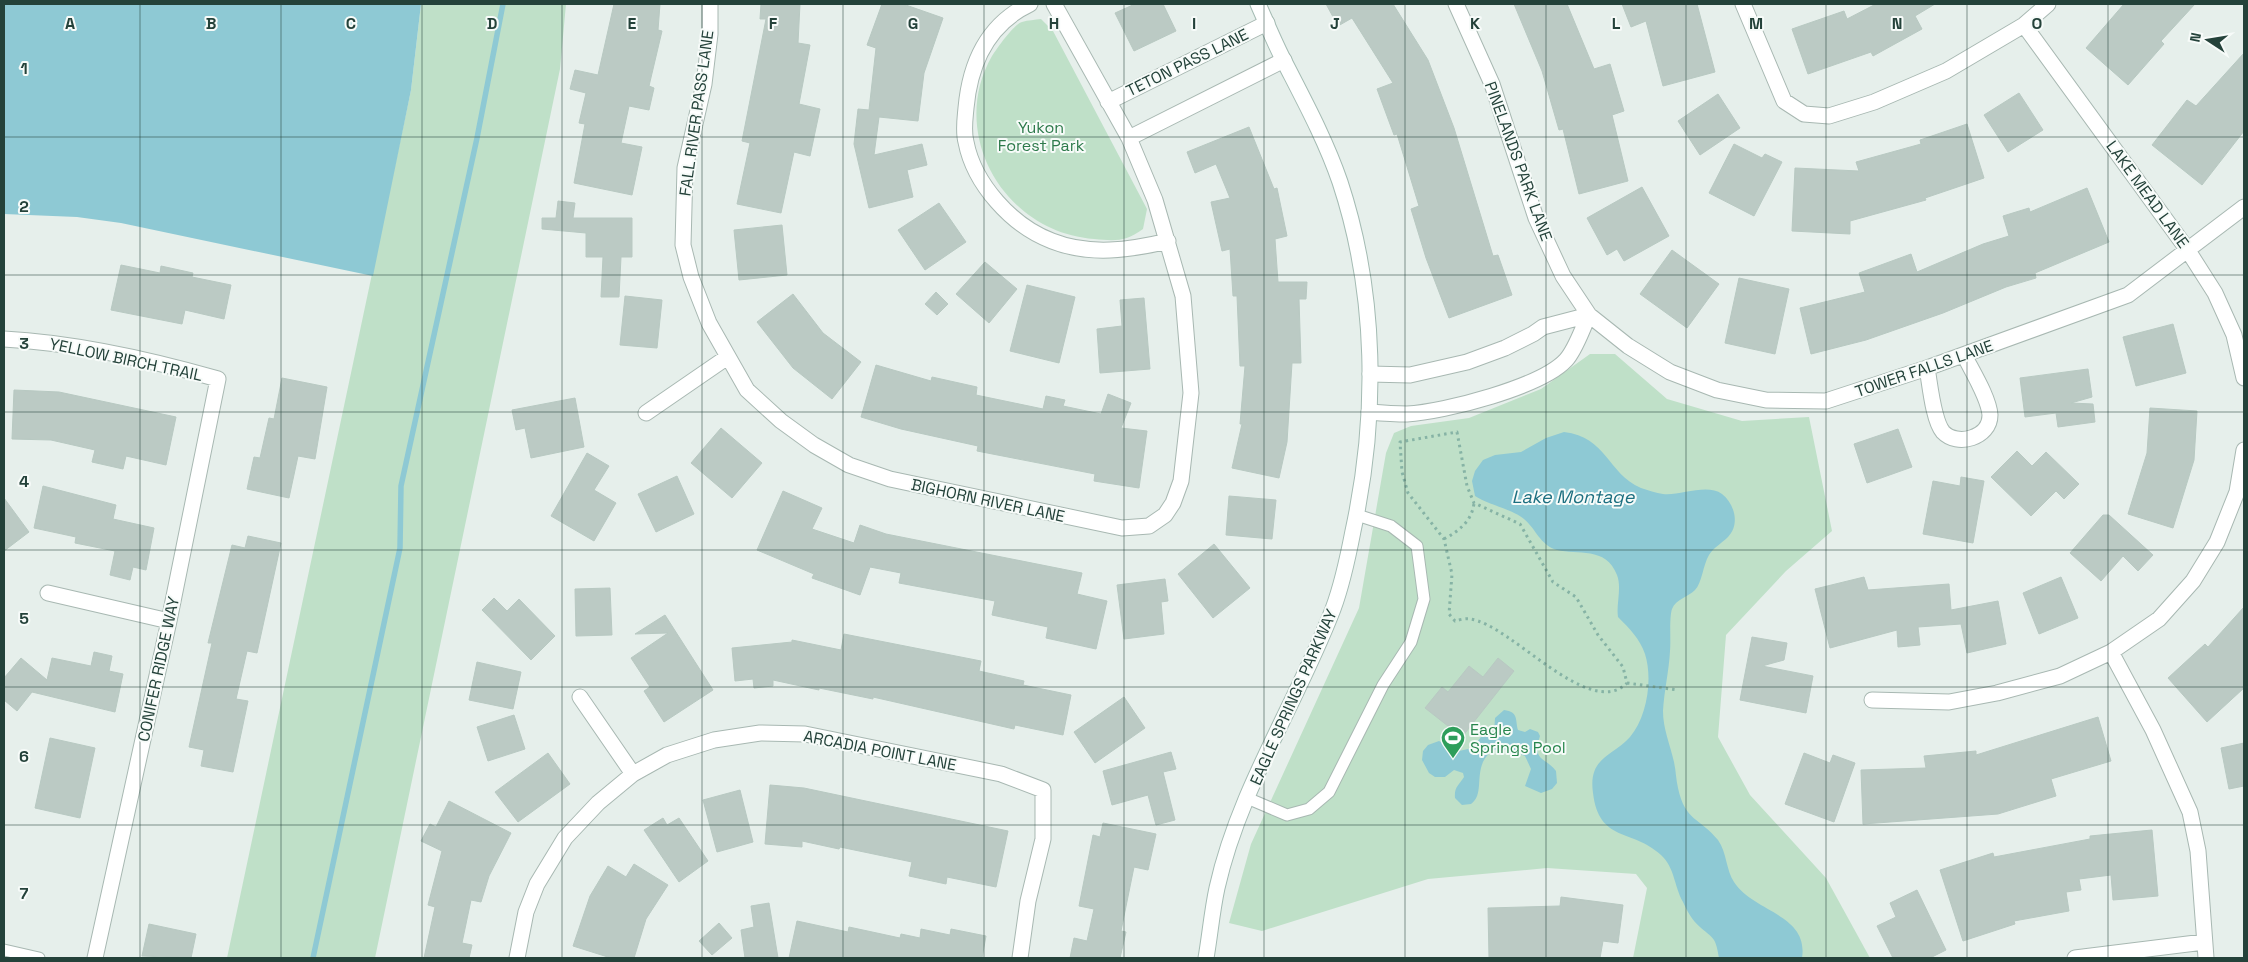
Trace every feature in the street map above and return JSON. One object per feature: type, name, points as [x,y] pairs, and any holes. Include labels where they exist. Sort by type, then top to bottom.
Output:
[{"type":"street","name":"FALL RIVER PASS LANE","points":[[710,4],[710,34],[704,84],[685,168],[683,245],[691,277],[708,324],[726,358],[747,390],[781,421],[814,445]]},
{"type":"street","points":[[1030,4],[1011,13],[987,41],[974,63],[967,89],[966,141],[974,165],[990,194],[1032,231],[1052,241],[1100,251],[1142,247],[1168,241],[1155,200],[1129,138],[1054,4]]},
{"type":"street","name":"EAGLE SPRINGS PARKWAY","points":[[1206,958],[1217,888],[1247,798],[1306,673],[1334,607],[1357,514],[1364,471],[1369,412],[1369,323],[1365,285],[1356,235],[1340,180],[1313,116],[1258,4]]},
{"type":"street","name":"PINELANDS PARK LANE","points":[[1456,4],[1492,84],[1536,218],[1563,276],[1589,315]]},
{"type":"street","points":[[1743,4],[1784,101],[1804,114],[1829,116],[1874,102],[1946,72],[2024,25],[2048,4]]},
{"type":"street","name":"TETON PASS LANE","points":[[1108,102],[1267,23]]},
{"type":"street","name":"LAKE MEAD LANE","points":[[2024,25],[2188,248],[2216,293],[2234,335],[2244,378]]},
{"type":"street","points":[[1129,138],[1284,60]]},
{"type":"street","name":"TOWER FALLS LANE","points":[[1589,315],[1628,346],[1670,372],[1717,390],[1766,400],[1826,401],[1927,368],[2128,295],[2244,207]]},
{"type":"street","name":"BIGHORN RIVER LANE","points":[[814,445],[849,465],[890,479],[1122,528],[1149,526],[1165,515],[1173,502],[1181,481],[1191,393],[1183,296],[1168,241]]},
{"type":"street","points":[[1370,374],[1410,375],[1467,362],[1505,348],[1533,334],[1543,326],[1589,315]]},
{"type":"street","points":[[1369,412],[1408,414],[1443,408],[1477,401],[1521,385],[1555,369],[1567,359],[1589,315]]},
{"type":"street","name":"YELLOW BIRCH TRAIL","points":[[4,339],[40,341],[119,354],[218,379]]},
{"type":"street","points":[[1927,368],[1938,422],[1943,432],[1954,438],[1966,440],[1985,429],[1990,417],[1988,407],[1964,354]]},
{"type":"street","points":[[646,413],[726,358]]},
{"type":"street","name":"CONIFER RIDGE WAY","points":[[94,958],[169,621],[218,379]]},
{"type":"street","points":[[1872,700],[1949,702],[1997,693],[2060,676],[2111,652],[2159,619],[2193,581],[2217,542],[2237,492],[2244,450]]},
{"type":"street","points":[[48,593],[169,621]]},
{"type":"street","points":[[2111,652],[2153,730],[2190,812],[2198,851],[2206,958]]},
{"type":"street","points":[[580,697],[633,774]]},
{"type":"street","name":"ARCADIA POINT LANE","points":[[517,958],[526,912],[538,884],[565,838],[592,810],[633,774],[667,755],[714,740],[760,733],[805,734],[1001,774],[1043,790],[1043,839],[1028,901],[1020,958]]},
{"type":"street","points":[[2075,958],[2204,942]]},
{"type":"lane","points":[[1247,798],[1287,815],[1309,809],[1329,792],[1383,685],[1412,642],[1424,599],[1417,546],[1391,526],[1357,514]]},
{"type":"lane","points":[[4,950],[39,958]]},
{"type":"path","points":[[1444,539],[1461,530],[1473,512],[1474,503],[1467,486],[1457,432],[1400,442],[1402,472],[1408,493],[1444,539],[1452,574],[1449,614],[1454,621],[1469,618],[1490,626],[1557,672],[1588,690],[1604,692],[1621,689],[1627,683]]},
{"type":"path","points":[[1474,503],[1520,524],[1553,582],[1576,597],[1598,635],[1623,667],[1627,683]]},
{"type":"path","points":[[1627,683],[1678,690]]},
{"type":"green space","points":[[421,4],[566,4],[560,69],[375,958],[227,958],[411,90]]},
{"type":"green space","name":"Yukon Forest Park","points":[[1041,19],[1053,31],[1147,209],[1143,229],[1131,236],[1114,240],[1094,239],[1062,233],[1034,219],[1011,199],[993,174],[981,147],[976,117],[980,86],[992,56],[1015,27],[1022,22]]},
{"type":"green space","points":[[1590,354],[1615,354],[1667,399],[1742,421],[1809,417],[1832,531],[1786,571],[1726,635],[1718,737],[1750,795],[1826,878],[1870,958],[1633,958],[1647,888],[1636,874],[1547,868],[1428,879],[1262,931],[1229,923],[1251,844],[1359,608],[1386,453],[1394,433],[1411,426],[1469,418],[1541,389]]},
{"type":"water","points":[[4,4],[421,4],[411,90],[373,276],[121,223],[77,217],[4,214]]},
{"type":"water","name":"Lake Montage","points":[[1564,432],[1578,435],[1589,441],[1598,448],[1621,474],[1641,488],[1663,494],[1701,490],[1716,491],[1726,498],[1733,509],[1735,521],[1732,532],[1709,555],[1695,590],[1679,600],[1672,609],[1664,696],[1664,724],[1674,762],[1678,788],[1685,807],[1718,840],[1734,882],[1743,892],[1789,923],[1797,932],[1802,943],[1802,958],[1719,958],[1714,940],[1702,929],[1686,909],[1666,860],[1650,847],[1618,833],[1602,820],[1596,809],[1592,781],[1594,772],[1603,759],[1623,744],[1636,729],[1644,709],[1648,686],[1647,664],[1643,649],[1634,634],[1618,617],[1619,585],[1617,575],[1606,560],[1598,556],[1551,548],[1542,541],[1520,516],[1475,496],[1472,481],[1475,471],[1483,460],[1495,455],[1521,452],[1546,438]]},
{"type":"water","name":"Eagle Springs Pool","points":[[1504,710],[1514,715],[1518,730],[1525,732],[1530,729],[1538,732],[1540,736],[1538,754],[1556,771],[1557,783],[1552,789],[1541,793],[1525,786],[1531,769],[1525,756],[1510,750],[1494,750],[1487,756],[1480,771],[1476,799],[1471,804],[1462,805],[1455,798],[1455,791],[1464,777],[1463,773],[1454,770],[1445,777],[1435,777],[1429,773],[1422,760],[1423,751],[1428,745],[1439,741],[1459,751],[1473,747],[1481,737],[1494,732],[1495,718]]},
{"type":"building","points":[[614,4],[660,4],[658,30],[662,31],[649,86],[654,88],[649,110],[629,106],[621,143],[642,147],[632,195],[574,183],[585,124],[579,123],[586,93],[570,89],[575,70],[598,75]]},
{"type":"building","points":[[761,4],[800,4],[798,43],[810,45],[799,104],[820,109],[810,156],[794,152],[781,213],[737,204],[750,143],[742,141],[766,19],[760,19]]},
{"type":"building","points":[[882,4],[903,4],[943,18],[924,73],[918,121],[879,117],[874,155],[922,144],[927,165],[907,170],[913,197],[869,208],[854,144],[858,109],[869,110],[876,48],[867,45]]},
{"type":"building","points":[[1135,4],[1163,4],[1176,31],[1134,51],[1115,13]]},
{"type":"building","points":[[1326,4],[1393,4],[1428,60],[1454,128],[1493,256],[1498,255],[1512,295],[1449,318],[1426,258],[1411,209],[1419,206],[1397,134],[1394,135],[1377,89],[1393,83],[1352,18],[1338,26]]},
{"type":"building","points":[[1514,4],[1567,4],[1594,69],[1610,64],[1624,111],[1612,115],[1628,181],[1579,194],[1563,129],[1559,130],[1542,71]]},
{"type":"building","points":[[1622,4],[1697,4],[1715,72],[1663,86],[1646,21],[1631,27]]},
{"type":"building","points":[[1876,4],[1935,4],[1915,16],[1922,29],[1873,56],[1871,52],[1808,74],[1792,29],[1844,11],[1847,19]]},
{"type":"building","points":[[2124,4],[2195,4],[2161,41],[2164,44],[2128,85],[2086,48]]},
{"type":"building","points":[[2244,53],[2244,131],[2202,185],[2152,145],[2187,100],[2196,106]]},
{"type":"building","points":[[2019,93],[2043,130],[2008,152],[1984,115]]},
{"type":"building","points":[[1718,94],[1740,128],[1700,155],[1678,121]]},
{"type":"building","points":[[1967,124],[1984,178],[1925,198],[1926,200],[1850,221],[1850,234],[1792,231],[1795,168],[1859,171],[1856,162],[1921,144],[1920,140]]},
{"type":"building","points":[[1249,127],[1274,189],[1277,188],[1287,236],[1275,239],[1278,282],[1307,282],[1306,299],[1299,299],[1301,363],[1292,363],[1287,442],[1279,478],[1232,468],[1242,424],[1240,424],[1245,366],[1240,366],[1237,296],[1233,296],[1230,249],[1222,251],[1211,202],[1230,198],[1216,164],[1195,173],[1187,152]]},
{"type":"building","points":[[1734,144],[1762,158],[1765,154],[1782,162],[1754,216],[1709,193]]},
{"type":"building","points":[[1642,187],[1669,236],[1624,261],[1617,249],[1607,255],[1587,218]]},
{"type":"building","points":[[2087,188],[2109,242],[2035,273],[2036,278],[2006,287],[1943,313],[1866,340],[1811,354],[1800,308],[1865,292],[1859,273],[1911,254],[1917,272],[1983,244],[2009,236],[2003,216],[2029,208],[2030,212]]},
{"type":"building","points":[[558,201],[575,203],[573,218],[632,218],[632,257],[621,257],[619,297],[601,297],[603,257],[586,257],[586,233],[542,229],[542,218],[556,218]]},
{"type":"building","points":[[939,203],[966,242],[925,270],[898,230]]},
{"type":"building","points":[[782,225],[787,275],[739,280],[734,230]]},
{"type":"building","points":[[1672,250],[1719,284],[1687,328],[1640,294]]},
{"type":"building","points":[[985,262],[1017,289],[989,323],[956,294]]},
{"type":"building","points":[[121,265],[160,273],[161,266],[193,273],[192,277],[231,285],[224,319],[185,310],[182,324],[111,310]]},
{"type":"building","points":[[1739,278],[1789,289],[1775,354],[1725,343]]},
{"type":"building","points":[[1027,285],[1075,297],[1059,363],[1010,351]]},
{"type":"building","points":[[936,292],[948,304],[937,315],[925,304]]},
{"type":"building","points":[[793,294],[823,333],[861,362],[832,399],[793,368],[757,322]]},
{"type":"building","points":[[625,296],[662,300],[657,348],[620,345]]},
{"type":"building","points":[[1144,298],[1150,369],[1100,373],[1097,329],[1122,326],[1120,300]]},
{"type":"building","points":[[2173,324],[2186,373],[2136,386],[2123,337]]},
{"type":"building","points":[[876,365],[931,381],[932,377],[977,387],[976,395],[1043,409],[1046,396],[1065,400],[1063,406],[1101,414],[1108,394],[1131,403],[1121,428],[1147,431],[1139,488],[1094,481],[1095,474],[977,451],[978,446],[901,429],[861,417]]},
{"type":"building","points":[[2088,369],[2092,397],[2071,403],[2093,404],[2095,422],[2058,427],[2056,413],[2025,417],[2020,378]]},
{"type":"building","points":[[282,378],[327,387],[315,459],[298,456],[289,498],[247,489],[254,457],[260,458],[269,418],[274,419]]},
{"type":"building","points":[[14,390],[59,392],[176,417],[166,465],[126,456],[123,469],[92,462],[95,450],[51,440],[12,439]]},
{"type":"building","points":[[575,398],[584,447],[531,458],[525,428],[516,430],[512,410]]},
{"type":"building","points":[[2150,408],[2197,411],[2194,460],[2173,528],[2128,514],[2147,453]]},
{"type":"building","points":[[721,428],[762,463],[732,498],[691,463]]},
{"type":"building","points":[[1898,429],[1912,467],[1867,483],[1854,444]]},
{"type":"building","points":[[2017,451],[2032,466],[2046,452],[2079,484],[2064,499],[2056,491],[2031,516],[1991,477]]},
{"type":"building","points":[[587,453],[609,466],[594,490],[616,503],[594,541],[551,516]]},
{"type":"building","points":[[677,476],[694,514],[656,532],[638,494]]},
{"type":"building","points":[[1961,477],[1984,481],[1973,543],[1923,534],[1933,481],[1960,486]]},
{"type":"building","points":[[43,486],[116,505],[113,519],[154,528],[146,570],[133,567],[130,580],[110,575],[115,551],[75,543],[76,537],[34,528]]},
{"type":"building","points":[[783,491],[822,508],[812,529],[854,543],[860,525],[886,534],[1082,573],[1077,594],[1107,601],[1096,649],[1046,638],[1048,627],[992,615],[995,601],[899,583],[901,573],[870,567],[860,595],[812,578],[814,574],[757,550]]},
{"type":"building","points":[[1229,496],[1276,500],[1272,539],[1226,535]]},
{"type":"building","points":[[4,498],[29,532],[4,551]]},
{"type":"building","points":[[2103,515],[2109,515],[2153,555],[2138,571],[2123,556],[2101,581],[2070,553]]},
{"type":"building","points":[[248,536],[281,543],[257,653],[247,651],[236,699],[248,701],[233,772],[201,766],[204,750],[189,747],[212,643],[208,643],[232,545],[245,548]]},
{"type":"building","points":[[1214,544],[1250,588],[1213,618],[1178,574]]},
{"type":"building","points":[[1864,577],[1868,590],[1949,584],[1951,610],[1998,601],[2006,644],[1967,653],[1961,624],[1918,627],[1920,645],[1898,647],[1897,630],[1830,648],[1815,589]]},
{"type":"building","points":[[2061,577],[2078,618],[2039,634],[2023,593]]},
{"type":"building","points":[[1165,579],[1168,601],[1161,602],[1164,634],[1124,639],[1117,585]]},
{"type":"building","points":[[610,588],[612,635],[576,636],[575,589]]},
{"type":"building","points":[[494,598],[507,611],[519,599],[555,636],[531,660],[482,610]]},
{"type":"building","points":[[2244,607],[2244,688],[2207,722],[2168,678],[2205,644],[2208,647]]},
{"type":"building","points":[[665,615],[713,690],[664,722],[644,691],[650,687],[631,658],[668,633],[635,634]]},
{"type":"building","points":[[844,634],[981,661],[979,671],[1024,681],[1023,685],[1071,695],[1063,735],[1015,725],[1014,729],[873,697],[873,699],[819,688],[819,690],[773,680],[773,686],[754,688],[753,679],[735,681],[732,648],[792,642],[792,640],[841,650]]},
{"type":"building","points":[[1752,637],[1787,643],[1784,660],[1762,666],[1813,676],[1806,713],[1740,700]]},
{"type":"building","points":[[94,652],[112,656],[109,671],[123,674],[115,712],[32,692],[17,711],[4,700],[4,678],[21,658],[47,680],[52,658],[91,666]]},
{"type":"building","points":[[1498,658],[1514,671],[1462,737],[1425,708],[1442,687],[1448,692],[1469,666],[1483,677]]},
{"type":"building","points":[[477,662],[521,672],[513,709],[469,700]]},
{"type":"building","points":[[1124,697],[1145,728],[1095,763],[1074,732]]},
{"type":"building","points":[[514,715],[525,749],[488,761],[477,727]]},
{"type":"building","points":[[2098,717],[2111,761],[2051,779],[2056,796],[1998,814],[1863,824],[1861,770],[1926,768],[1924,756],[1976,751],[1976,755]]},
{"type":"building","points":[[50,738],[95,748],[80,818],[35,808]]},
{"type":"building","points":[[2244,743],[2244,786],[2229,789],[2221,748]]},
{"type":"building","points":[[1171,752],[1176,769],[1163,772],[1175,820],[1156,825],[1148,795],[1112,805],[1103,771]]},
{"type":"building","points":[[548,753],[570,784],[518,822],[495,792]]},
{"type":"building","points":[[1804,753],[1830,763],[1833,755],[1855,763],[1834,822],[1785,804]]},
{"type":"building","points":[[770,785],[804,788],[1008,831],[996,887],[947,877],[946,884],[909,876],[912,862],[840,847],[839,849],[802,841],[802,847],[765,844]]},
{"type":"building","points":[[740,790],[753,842],[717,852],[703,800]]},
{"type":"building","points":[[449,801],[511,833],[489,876],[481,902],[471,900],[462,943],[472,945],[469,958],[424,958],[435,907],[428,905],[442,851],[421,841],[430,824],[436,827]]},
{"type":"building","points":[[663,818],[667,825],[679,818],[708,861],[679,882],[644,830]]},
{"type":"building","points":[[1103,823],[1156,834],[1148,870],[1134,867],[1121,931],[1126,932],[1120,958],[1070,958],[1074,938],[1087,941],[1094,909],[1079,906],[1093,835],[1100,837]]},
{"type":"building","points":[[2152,830],[2158,896],[2113,900],[2111,875],[2079,879],[2081,890],[2066,892],[2069,911],[2014,921],[2015,924],[1963,941],[1940,870],[1993,853],[1994,857],[2090,839],[2090,836]]},
{"type":"building","points":[[634,864],[668,885],[646,919],[634,958],[611,958],[573,946],[590,896],[608,866],[626,877]]},
{"type":"building","points":[[1917,890],[1946,950],[1930,958],[1893,958],[1877,926],[1896,917],[1890,903]]},
{"type":"building","points":[[1561,897],[1623,905],[1618,943],[1603,941],[1600,958],[1489,958],[1488,908],[1560,906]]},
{"type":"building","points":[[769,903],[778,958],[745,958],[741,930],[754,927],[751,906]]},
{"type":"building","points":[[797,921],[848,932],[849,927],[900,938],[901,934],[920,938],[921,929],[950,935],[951,929],[986,936],[982,958],[789,958]]},
{"type":"building","points":[[719,923],[732,938],[712,955],[699,941]]},
{"type":"building","points":[[149,924],[196,934],[191,958],[142,956]]},
{"type":"waterway","points":[[313,958],[400,548],[401,486],[477,138],[503,4]]},
{"type":"place","name":"Eagle Springs Pool","points":[[1453,759]]}]
